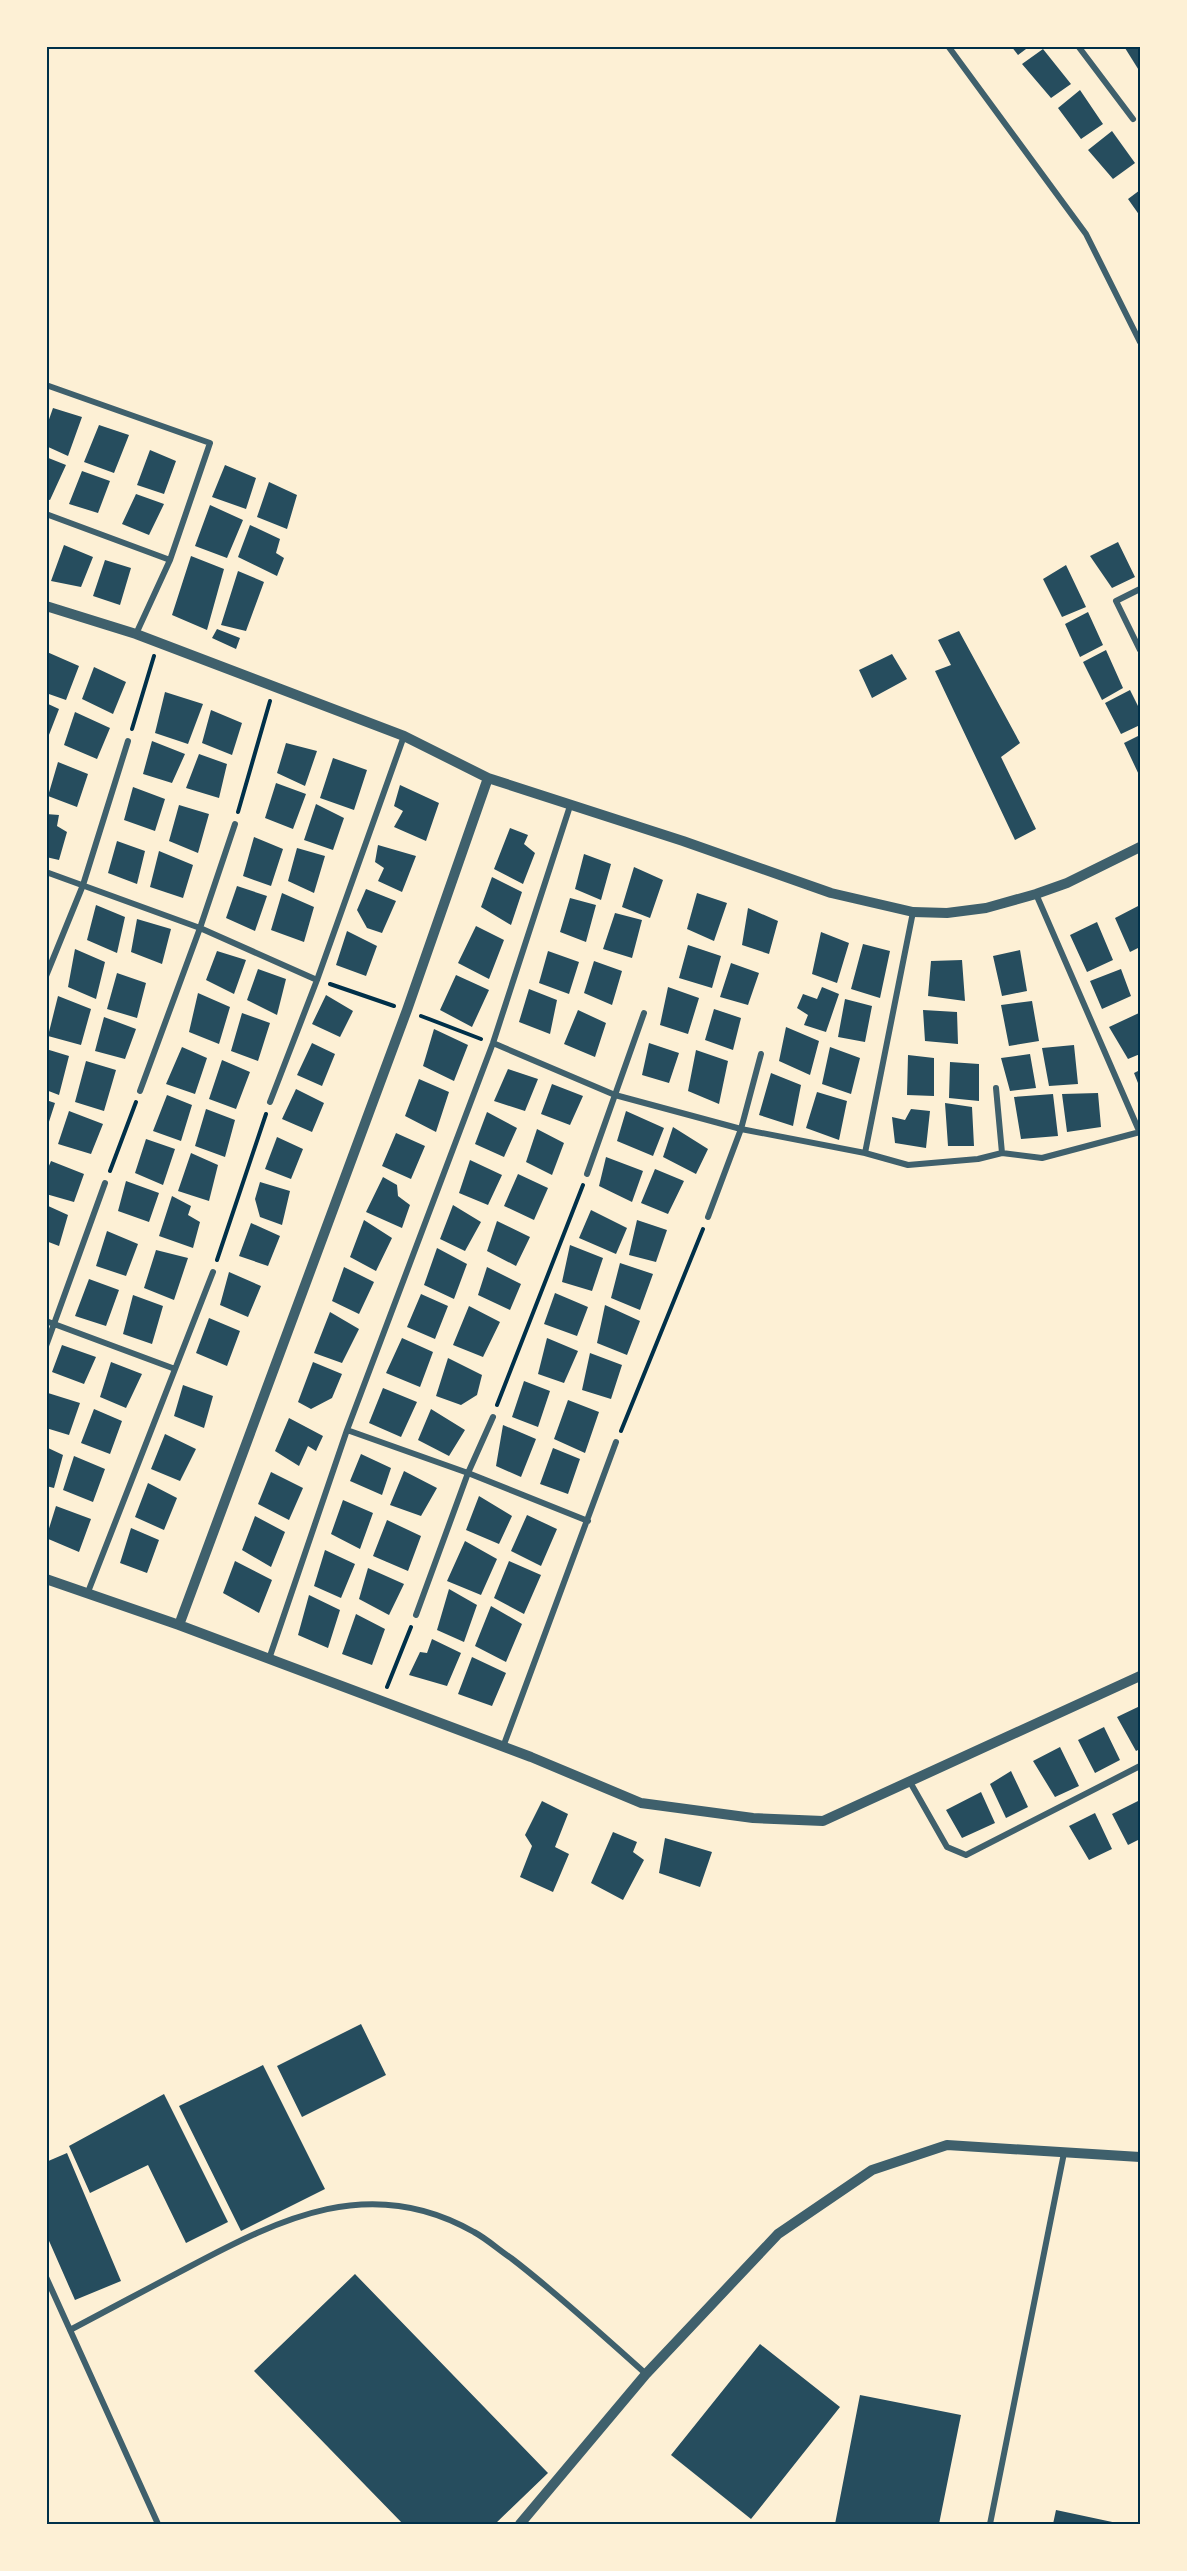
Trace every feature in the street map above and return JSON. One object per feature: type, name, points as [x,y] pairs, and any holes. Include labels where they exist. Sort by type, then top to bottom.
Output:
[{"type":"street","points":[[948,46],[1086,234],[1140,342]]},
{"type":"street","points":[[1078,46],[1133,119]]},
{"type":"street","points":[[46,385],[210,443],[170,560],[136,634]]},
{"type":"street","points":[[46,514],[170,560]]},
{"type":"street","points":[[1140,589],[1116,601],[1140,650]]},
{"type":"street","points":[[46,606],[136,634],[404,736],[488,778],[683,841],[831,893],[914,912],[947,913],[986,908],[1036,894],[1067,883],[1140,847]]},
{"type":"street","points":[[270,1102],[318,980],[404,736]]},
{"type":"street","points":[[46,976],[83,885],[128,741]]},
{"type":"street","points":[[179,1625],[407,1011],[488,778]]},
{"type":"street","points":[[269,1659],[347,1430],[493,1043],[570,806]]},
{"type":"street","points":[[140,1091],[200,928],[235,824]]},
{"type":"street","points":[[46,872],[200,928],[318,980]]},
{"type":"street","points":[[493,1043],[615,1095],[741,1129],[865,1153],[908,1165],[978,1159],[1002,1153],[1042,1158],[1140,1133],[1036,894]]},
{"type":"street","points":[[865,1153],[914,912]]},
{"type":"street","points":[[587,1174],[644,1013]]},
{"type":"street","points":[[708,1217],[741,1129],[761,1054]]},
{"type":"street","points":[[996,1088],[1002,1153]]},
{"type":"street","points":[[46,1346],[105,1183]]},
{"type":"street","points":[[88,1592],[213,1272]]},
{"type":"street","points":[[46,1321],[175,1369]]},
{"type":"street","points":[[416,1615],[468,1473],[493,1417]]},
{"type":"street","points":[[347,1430],[468,1473],[588,1521]]},
{"type":"street","points":[[503,1747],[616,1442]]},
{"type":"street","points":[[46,1580],[88,1592],[382,1701],[641,1803],[753,1818],[823,1821],[1140,1676]]},
{"type":"street","points":[[910,1782],[947,1847],[966,1854],[1140,1766]]},
{"type":"street","points":[[520,2524],[646,2374],[778,2234],[872,2170],[947,2145],[1140,2157]]},
{"type":"street","points":[[990,2524],[1064,2153]]},
{"type":"street","points":[[70,2330],[239,2240],[294,2216],[338,2206],[388,2204],[422,2208],[474,2232],[544,2283],[646,2374]]},
{"type":"street","points":[[46,2277],[158,2524]]},
{"type":"path","points":[[128,741],[158,643]]},
{"type":"path","points":[[235,824],[274,687]]},
{"type":"path","points":[[105,1183],[140,1091]]},
{"type":"path","points":[[213,1272],[270,1102]]},
{"type":"path","points":[[493,1417],[587,1174]]},
{"type":"path","points":[[616,1442],[708,1217]]},
{"type":"path","points":[[382,1701],[416,1615]]},
{"type":"building","points":[[1011,46],[1030,46],[1018,55]]},
{"type":"building","points":[[1126,46],[1140,46],[1140,72],[1125,48]]},
{"type":"building","points":[[1043,49],[1071,84],[1051,98],[1022,64]]},
{"type":"building","points":[[1080,90],[1103,124],[1081,139],[1058,108]]},
{"type":"building","points":[[1112,131],[1135,163],[1113,179],[1088,150]]},
{"type":"building","points":[[1140,190],[1140,216],[1128,199]]},
{"type":"building","points":[[53,408],[82,417],[68,456],[46,446],[46,428]]},
{"type":"building","points":[[99,425],[129,435],[114,473],[84,462]]},
{"type":"building","points":[[150,450],[176,461],[164,494],[137,485]]},
{"type":"building","points":[[46,457],[66,465],[50,500],[46,499]]},
{"type":"building","points":[[225,465],[256,478],[246,509],[212,497]]},
{"type":"building","points":[[82,471],[110,481],[98,513],[69,504]]},
{"type":"building","points":[[269,482],[297,495],[287,529],[257,517]]},
{"type":"building","points":[[136,494],[164,504],[149,535],[122,524]]},
{"type":"building","points":[[210,505],[243,520],[227,558],[195,546]]},
{"type":"building","points":[[250,525],[280,539],[276,553],[284,558],[277,576],[238,557]]},
{"type":"building","points":[[1118,542],[1135,577],[1112,588],[1090,556]]},
{"type":"building","points":[[64,545],[93,557],[81,587],[51,581]]},
{"type":"building","points":[[191,556],[224,569],[207,630],[172,615]]},
{"type":"building","points":[[105,560],[131,568],[120,605],[93,596]]},
{"type":"building","points":[[1066,565],[1086,607],[1062,617],[1043,579]]},
{"type":"building","points":[[238,571],[264,582],[246,631],[221,625]]},
{"type":"building","points":[[1088,612],[1103,645],[1080,657],[1065,624]]},
{"type":"building","points":[[217,629],[240,638],[236,649],[212,638]]},
{"type":"building","points":[[959,631],[1020,743],[1001,757],[1036,829],[1015,840],[935,671],[951,665],[938,640]]},
{"type":"building","points":[[1106,650],[1123,688],[1102,700],[1083,662]]},
{"type":"building","points":[[47,652],[79,666],[66,700],[46,693]]},
{"type":"building","points":[[892,654],[907,679],[872,698],[859,670]]},
{"type":"building","points":[[94,667],[126,682],[113,714],[82,699]]},
{"type":"building","points":[[1130,690],[1140,710],[1140,725],[1121,734],[1105,703]]},
{"type":"building","points":[[165,692],[203,704],[188,744],[155,733]]},
{"type":"building","points":[[46,703],[59,709],[47,740],[46,740]]},
{"type":"building","points":[[211,710],[242,723],[232,755],[202,743]]},
{"type":"building","points":[[75,712],[110,728],[97,759],[64,745]]},
{"type":"building","points":[[1140,735],[1140,777],[1124,743]]},
{"type":"building","points":[[152,741],[185,754],[172,783],[143,774]]},
{"type":"building","points":[[286,743],[317,751],[305,786],[277,773]]},
{"type":"building","points":[[199,754],[227,764],[219,798],[186,788]]},
{"type":"building","points":[[333,758],[367,770],[354,810],[320,798]]},
{"type":"building","points":[[58,762],[88,774],[77,807],[48,796]]},
{"type":"building","points":[[276,783],[306,794],[293,829],[265,818]]},
{"type":"building","points":[[400,785],[439,803],[426,841],[394,827],[403,811],[394,806]]},
{"type":"building","points":[[133,787],[165,799],[155,831],[124,820]]},
{"type":"building","points":[[316,804],[344,818],[333,850],[304,840]]},
{"type":"building","points":[[179,805],[209,814],[198,853],[169,841]]},
{"type":"building","points":[[46,814],[59,815],[57,826],[67,832],[59,860],[46,857]]},
{"type":"building","points":[[510,828],[528,835],[524,844],[535,853],[523,884],[494,869]]},
{"type":"building","points":[[254,837],[283,849],[271,886],[243,876]]},
{"type":"building","points":[[117,841],[145,851],[137,884],[108,873]]},
{"type":"building","points":[[378,845],[416,856],[402,892],[378,881],[384,868],[375,862]]},
{"type":"building","points":[[297,848],[325,856],[314,893],[288,881]]},
{"type":"building","points":[[159,851],[193,865],[183,898],[150,887]]},
{"type":"building","points":[[584,854],[611,864],[601,900],[575,889]]},
{"type":"building","points":[[634,867],[663,880],[650,918],[622,907]]},
{"type":"building","points":[[492,877],[522,892],[511,925],[481,907]]},
{"type":"building","points":[[237,886],[267,896],[255,931],[226,918]]},
{"type":"building","points":[[366,889],[396,901],[382,933],[367,928],[357,910]]},
{"type":"building","points":[[282,893],[314,907],[304,942],[271,930]]},
{"type":"building","points":[[697,893],[727,903],[714,941],[687,929]]},
{"type":"building","points":[[570,898],[596,905],[586,942],[560,932]]},
{"type":"building","points":[[96,905],[125,917],[117,953],[87,940]]},
{"type":"building","points":[[1140,905],[1140,947],[1130,952],[1115,918]]},
{"type":"building","points":[[748,908],[778,921],[769,954],[742,945]]},
{"type":"building","points":[[615,913],[642,920],[632,958],[603,949]]},
{"type":"building","points":[[137,919],[171,929],[162,964],[131,952]]},
{"type":"building","points":[[1097,922],[1113,960],[1087,972],[1070,935]]},
{"type":"building","points":[[476,926],[504,940],[489,979],[458,963]]},
{"type":"building","points":[[347,931],[377,946],[366,976],[336,965]]},
{"type":"building","points":[[821,932],[849,943],[837,983],[812,974]]},
{"type":"building","points":[[863,944],[890,951],[880,998],[851,989]]},
{"type":"building","points":[[688,945],[721,956],[712,988],[679,978]]},
{"type":"building","points":[[75,949],[105,962],[96,999],[68,987]]},
{"type":"building","points":[[1020,950],[1027,991],[1002,996],[993,956]]},
{"type":"building","points":[[217,951],[246,960],[234,994],[206,980]]},
{"type":"building","points":[[548,951],[579,962],[569,994],[539,983]]},
{"type":"building","points":[[962,960],[965,1001],[928,996],[931,961]]},
{"type":"building","points":[[594,961],[622,971],[612,1005],[584,993]]},
{"type":"building","points":[[731,963],[759,973],[748,1005],[720,997]]},
{"type":"building","points":[[258,969],[286,979],[277,1015],[247,1000]]},
{"type":"building","points":[[1121,969],[1131,996],[1102,1009],[1090,981]]},
{"type":"building","points":[[117,973],[146,983],[137,1018],[107,1009]]},
{"type":"building","points":[[456,975],[489,990],[472,1027],[440,1010]]},
{"type":"building","points":[[668,987],[699,998],[688,1034],[660,1025]]},
{"type":"building","points":[[822,987],[839,994],[826,1032],[804,1025],[808,1015],[797,1008],[803,994],[817,999]]},
{"type":"building","points":[[529,989],[557,1000],[550,1034],[519,1022]]},
{"type":"building","points":[[198,993],[230,1007],[219,1044],[189,1032]]},
{"type":"building","points":[[326,995],[353,1011],[340,1037],[312,1024]]},
{"type":"building","points":[[58,996],[91,1009],[81,1045],[48,1036]]},
{"type":"building","points":[[845,999],[872,1006],[865,1042],[838,1037]]},
{"type":"building","points":[[1032,1001],[1039,1041],[1009,1046],[1001,1005]]},
{"type":"building","points":[[714,1009],[741,1018],[733,1050],[705,1040]]},
{"type":"building","points":[[578,1010],[606,1023],[595,1057],[564,1044]]},
{"type":"building","points":[[923,1010],[957,1012],[958,1044],[925,1041]]},
{"type":"building","points":[[242,1013],[270,1023],[258,1061],[231,1051]]},
{"type":"building","points":[[1139,1013],[1140,1054],[1128,1059],[1109,1027]]},
{"type":"building","points":[[104,1017],[136,1029],[125,1059],[95,1051]]},
{"type":"building","points":[[786,1027],[819,1041],[810,1075],[779,1061]]},
{"type":"building","points":[[434,1029],[468,1045],[454,1081],[423,1066]]},
{"type":"building","points":[[312,1043],[335,1054],[322,1086],[297,1075]]},
{"type":"building","points":[[649,1043],[679,1053],[669,1083],[642,1075]]},
{"type":"building","points":[[1074,1045],[1078,1084],[1049,1086],[1042,1048]]},
{"type":"building","points":[[182,1047],[207,1058],[195,1094],[166,1084]]},
{"type":"building","points":[[830,1047],[860,1058],[851,1094],[822,1084]]},
{"type":"building","points":[[46,1049],[69,1056],[59,1095],[46,1090]]},
{"type":"building","points":[[696,1050],[728,1061],[719,1104],[688,1091]]},
{"type":"building","points":[[1030,1054],[1036,1088],[1010,1091],[1001,1058]]},
{"type":"building","points":[[908,1055],[934,1058],[934,1096],[907,1095]]},
{"type":"building","points":[[222,1060],[250,1072],[236,1109],[209,1099]]},
{"type":"building","points":[[86,1061],[116,1070],[104,1111],[75,1102]]},
{"type":"building","points":[[950,1062],[979,1064],[979,1101],[949,1098]]},
{"type":"building","points":[[508,1069],[538,1079],[525,1111],[494,1101]]},
{"type":"building","points":[[1140,1070],[1140,1088],[1134,1073]]},
{"type":"building","points":[[771,1073],[801,1085],[793,1126],[759,1115]]},
{"type":"building","points":[[419,1079],[449,1092],[436,1132],[405,1116]]},
{"type":"building","points":[[552,1084],[583,1096],[570,1125],[541,1114]]},
{"type":"building","points":[[296,1089],[324,1103],[312,1132],[282,1119]]},
{"type":"building","points":[[817,1092],[847,1101],[839,1140],[806,1128]]},
{"type":"building","points":[[1098,1093],[1101,1127],[1067,1132],[1062,1094]]},
{"type":"building","points":[[1053,1094],[1058,1136],[1021,1139],[1014,1097]]},
{"type":"building","points":[[167,1095],[192,1105],[181,1141],[153,1131]]},
{"type":"building","points":[[46,1100],[55,1103],[47,1128],[46,1128]]},
{"type":"building","points":[[945,1103],[972,1107],[974,1146],[948,1146]]},
{"type":"building","points":[[206,1109],[235,1120],[225,1157],[195,1146]]},
{"type":"building","points":[[911,1109],[930,1111],[926,1148],[895,1143],[892,1117],[905,1120]]},
{"type":"building","points":[[69,1111],[103,1124],[91,1154],[58,1144]]},
{"type":"building","points":[[626,1111],[664,1128],[653,1156],[617,1141]]},
{"type":"building","points":[[487,1112],[517,1128],[504,1157],[475,1144]]},
{"type":"building","points":[[673,1127],[708,1149],[696,1174],[663,1157]]},
{"type":"building","points":[[537,1129],[564,1143],[552,1175],[526,1162]]},
{"type":"building","points":[[396,1133],[425,1146],[411,1179],[382,1166]]},
{"type":"building","points":[[277,1137],[303,1149],[291,1179],[265,1169]]},
{"type":"building","points":[[146,1139],[175,1149],[163,1185],[135,1173]]},
{"type":"building","points":[[191,1153],[218,1165],[209,1201],[178,1191]]},
{"type":"building","points":[[606,1157],[643,1171],[632,1202],[599,1186]]},
{"type":"building","points":[[470,1160],[502,1175],[488,1205],[459,1193]]},
{"type":"building","points":[[51,1161],[84,1174],[74,1202],[46,1194],[46,1173]]},
{"type":"building","points":[[655,1169],[684,1181],[668,1214],[641,1203]]},
{"type":"building","points":[[518,1174],[548,1188],[534,1220],[504,1206]]},
{"type":"building","points":[[383,1177],[397,1185],[398,1196],[410,1205],[402,1228],[366,1212]]},
{"type":"building","points":[[126,1181],[159,1193],[149,1222],[118,1211]]},
{"type":"building","points":[[260,1182],[290,1191],[282,1225],[260,1217],[255,1199]]},
{"type":"building","points":[[172,1196],[191,1206],[188,1215],[200,1222],[193,1248],[159,1236]]},
{"type":"building","points":[[46,1205],[68,1215],[59,1246],[46,1241]]},
{"type":"building","points":[[453,1205],[481,1222],[465,1251],[440,1239]]},
{"type":"building","points":[[591,1210],[627,1228],[616,1254],[579,1238]]},
{"type":"building","points":[[364,1220],[392,1238],[376,1271],[350,1257]]},
{"type":"building","points":[[637,1220],[667,1230],[656,1262],[629,1255]]},
{"type":"building","points":[[497,1221],[530,1237],[516,1266],[487,1251]]},
{"type":"building","points":[[251,1223],[280,1236],[268,1266],[239,1256]]},
{"type":"building","points":[[107,1231],[138,1244],[126,1276],[96,1266]]},
{"type":"building","points":[[570,1245],[603,1258],[592,1291],[562,1282]]},
{"type":"building","points":[[437,1248],[467,1264],[454,1299],[424,1285]]},
{"type":"building","points":[[156,1250],[188,1258],[174,1300],[144,1288]]},
{"type":"building","points":[[620,1263],[653,1274],[640,1310],[611,1298]]},
{"type":"building","points":[[344,1267],[374,1282],[359,1314],[332,1301]]},
{"type":"building","points":[[487,1267],[521,1284],[510,1310],[478,1295]]},
{"type":"building","points":[[229,1272],[261,1286],[248,1317],[220,1305]]},
{"type":"building","points":[[89,1279],[119,1290],[106,1326],[75,1316]]},
{"type":"building","points":[[555,1293],[588,1307],[577,1336],[544,1324]]},
{"type":"building","points":[[421,1294],[448,1306],[435,1339],[407,1327]]},
{"type":"building","points":[[133,1295],[163,1306],[152,1344],[123,1334]]},
{"type":"building","points":[[605,1305],[640,1321],[627,1355],[597,1343]]},
{"type":"building","points":[[469,1306],[500,1322],[483,1357],[453,1345]]},
{"type":"building","points":[[330,1312],[359,1329],[342,1363],[314,1353]]},
{"type":"building","points":[[209,1318],[240,1331],[227,1366],[196,1353]]},
{"type":"building","points":[[402,1338],[433,1352],[420,1387],[386,1373]]},
{"type":"building","points":[[547,1338],[578,1351],[564,1383],[538,1374]]},
{"type":"building","points":[[62,1345],[96,1357],[84,1384],[52,1372]]},
{"type":"building","points":[[590,1353],[622,1365],[611,1399],[582,1390]]},
{"type":"building","points":[[448,1358],[482,1375],[477,1395],[461,1405],[436,1396]]},
{"type":"building","points":[[111,1362],[142,1374],[126,1408],[100,1397]]},
{"type":"building","points":[[313,1362],[342,1374],[332,1398],[311,1409],[298,1402]]},
{"type":"building","points":[[524,1381],[550,1391],[538,1427],[512,1417]]},
{"type":"building","points":[[183,1385],[213,1396],[204,1428],[174,1416]]},
{"type":"building","points":[[383,1388],[417,1402],[401,1437],[369,1423]]},
{"type":"building","points":[[48,1393],[80,1403],[69,1435],[46,1428]]},
{"type":"building","points":[[568,1400],[599,1412],[585,1453],[554,1439]]},
{"type":"building","points":[[94,1409],[122,1421],[110,1454],[81,1443]]},
{"type":"building","points":[[431,1409],[465,1430],[449,1456],[418,1440]]},
{"type":"building","points":[[289,1418],[323,1436],[316,1451],[308,1446],[299,1466],[275,1451]]},
{"type":"building","points":[[503,1425],[536,1439],[521,1477],[496,1466]]},
{"type":"building","points":[[165,1434],[196,1449],[180,1481],[151,1469]]},
{"type":"building","points":[[46,1447],[63,1455],[54,1488],[46,1486]]},
{"type":"building","points":[[553,1448],[580,1459],[568,1494],[540,1484]]},
{"type":"building","points":[[361,1454],[391,1468],[382,1495],[350,1481]]},
{"type":"building","points":[[74,1456],[105,1469],[93,1502],[63,1490]]},
{"type":"building","points":[[404,1471],[437,1488],[421,1516],[390,1505]]},
{"type":"building","points":[[271,1472],[303,1488],[289,1520],[258,1504]]},
{"type":"building","points":[[148,1483],[177,1498],[164,1530],[135,1517]]},
{"type":"building","points":[[479,1496],[512,1516],[499,1544],[466,1530]]},
{"type":"building","points":[[343,1500],[373,1513],[360,1549],[331,1534]]},
{"type":"building","points":[[56,1506],[91,1519],[79,1552],[46,1538]]},
{"type":"building","points":[[527,1515],[557,1529],[541,1566],[511,1551]]},
{"type":"building","points":[[255,1516],[285,1532],[271,1567],[242,1550]]},
{"type":"building","points":[[387,1520],[421,1536],[408,1571],[373,1556]]},
{"type":"building","points":[[131,1528],[159,1540],[147,1573],[120,1563]]},
{"type":"building","points":[[465,1541],[497,1559],[481,1595],[447,1581]]},
{"type":"building","points":[[325,1550],[355,1564],[341,1598],[314,1586]]},
{"type":"building","points":[[235,1561],[272,1580],[259,1613],[223,1593]]},
{"type":"building","points":[[509,1561],[541,1575],[524,1614],[494,1598]]},
{"type":"building","points":[[368,1568],[404,1584],[389,1615],[359,1599]]},
{"type":"building","points":[[449,1589],[477,1605],[464,1642],[437,1630]]},
{"type":"building","points":[[309,1595],[340,1610],[328,1648],[298,1635]]},
{"type":"building","points":[[491,1606],[522,1624],[506,1662],[475,1646]]},
{"type":"building","points":[[356,1614],[385,1629],[372,1665],[342,1654]]},
{"type":"building","points":[[432,1639],[461,1653],[447,1686],[409,1675],[420,1652],[427,1653]]},
{"type":"building","points":[[472,1657],[506,1673],[492,1706],[458,1694]]},
{"type":"building","points":[[1140,1706],[1140,1749],[1136,1751],[1117,1717]]},
{"type":"building","points":[[1104,1727],[1120,1760],[1095,1773],[1078,1740]]},
{"type":"building","points":[[1060,1747],[1079,1786],[1055,1797],[1033,1761]]},
{"type":"building","points":[[1011,1771],[1028,1807],[1006,1818],[990,1784]]},
{"type":"building","points":[[981,1792],[995,1823],[962,1838],[946,1810]]},
{"type":"building","points":[[1140,1800],[1140,1839],[1128,1845],[1112,1814]]},
{"type":"building","points":[[542,1801],[568,1814],[555,1847],[569,1854],[553,1892],[520,1877],[532,1846],[525,1835]]},
{"type":"building","points":[[1095,1813],[1112,1849],[1089,1860],[1069,1826]]},
{"type":"building","points":[[613,1832],[637,1842],[633,1852],[644,1860],[623,1900],[591,1883]]},
{"type":"building","points":[[665,1838],[712,1852],[700,1887],[659,1873]]},
{"type":"building","points":[[361,2024],[386,2075],[302,2117],[277,2066]]},
{"type":"building","points":[[263,2065],[325,2189],[241,2231],[179,2106]]},
{"type":"building","points":[[164,2094],[228,2222],[186,2243],[148,2165],[90,2193],[69,2146]]},
{"type":"building","points":[[67,2153],[121,2281],[75,2300],[46,2234],[46,2162]]},
{"type":"building","points":[[355,2274],[548,2473],[495,2524],[403,2524],[254,2371]]},
{"type":"building","points":[[760,2344],[840,2407],[751,2519],[671,2455]]},
{"type":"building","points":[[860,2395],[961,2415],[939,2524],[835,2524]]},
{"type":"building","points":[[1056,2510],[1117,2523],[1117,2524],[1053,2524]]}]
